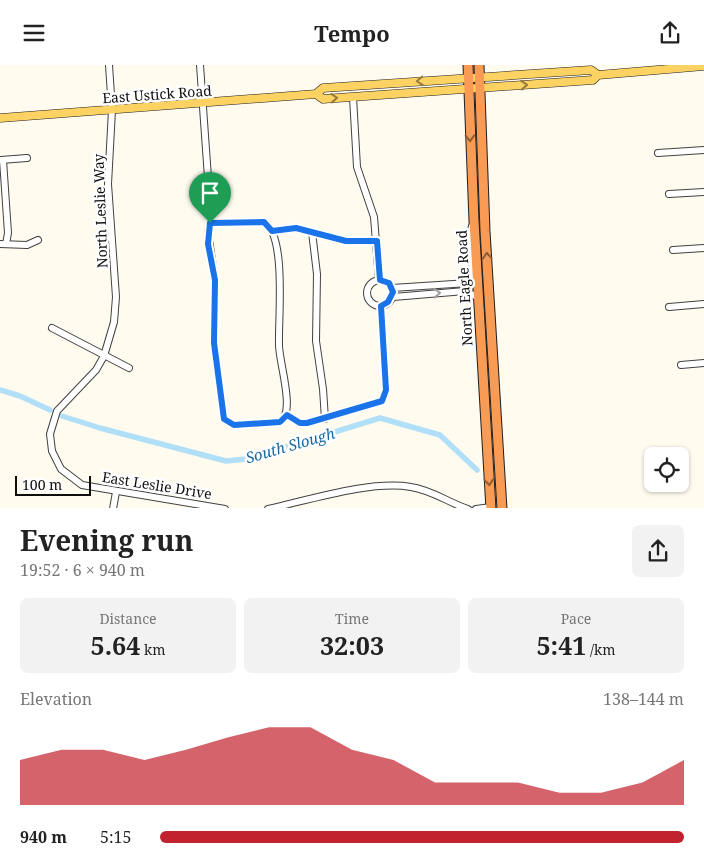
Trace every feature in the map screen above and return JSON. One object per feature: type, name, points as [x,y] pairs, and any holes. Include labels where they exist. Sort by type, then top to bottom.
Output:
[{"type":"highway","name":"North Eagle Road","points":[[468,65],[474,221],[491,508]]},
{"type":"highway","name":"North Eagle Road","points":[[479,65],[491,338],[502,508]]},
{"type":"highway","points":[[479,298],[483,300],[486,335],[491,338]]},
{"type":"highway","points":[[481,346],[487,352],[491,415],[496,420]]},
{"type":"main road","points":[[480,88],[593,80],[598,75],[704,66]]},
{"type":"main road","points":[[480,77],[591,70],[598,75]]},
{"type":"main road","name":"East Ustick Road","points":[[0,118],[316,94],[323,88],[480,77]]},
{"type":"main road","name":"East Ustick Road","points":[[316,94],[323,99],[480,88]]},
{"type":"street","name":"North Leslie Way","points":[[57,411],[96,370],[104,355],[114,322],[116,297],[108,184],[112,110],[109,65]]},
{"type":"street","points":[[200,65],[204,103],[210,223],[208,244],[215,280],[214,352],[226,421],[234,425],[280,422],[287,415],[288,405],[279,345],[280,277],[272,231],[264,222],[210,223]]},
{"type":"street","points":[[353,97],[356,167],[374,217],[380,280]]},
{"type":"street","points":[[658,153],[704,150]]},
{"type":"street","points":[[27,158],[1,160],[8,233],[3,244],[27,245],[38,240]]},
{"type":"street","points":[[669,194],[704,192]]},
{"type":"street","points":[[392,288],[469,283],[473,279],[470,233],[474,221]]},
{"type":"street","points":[[272,231],[296,228],[346,241],[377,241]]},
{"type":"street","points":[[312,232],[317,274],[316,341],[324,389],[325,419]]},
{"type":"street","points":[[673,250],[704,248]]},
{"type":"street","points":[[381,306],[370,301],[367,295],[370,285],[380,280],[389,283],[392,288],[393,297]]},
{"type":"street","points":[[381,306],[393,297],[465,291],[479,298]]},
{"type":"street","points":[[669,307],[704,304]]},
{"type":"street","points":[[287,415],[300,423],[307,423],[382,401],[386,390],[381,306]]},
{"type":"street","points":[[52,328],[129,368]]},
{"type":"street","points":[[681,365],[704,363]]},
{"type":"street","name":"East Leslie Drive","points":[[57,411],[51,425],[50,442],[61,469],[78,483],[116,492],[220,508]]},
{"type":"street","points":[[273,508],[365,488],[393,485],[428,491],[466,508]]},
{"type":"street","points":[[113,508],[116,492]]},
{"type":"waterway","name":"South Slough","points":[[0,390],[20,396],[50,410]]},
{"type":"waterway","name":"South Slough","points":[[62,416],[100,428],[226,461],[246,459],[380,418],[440,435],[477,470]]},
{"type":"route","points":[[264,222],[270,226],[272,231],[296,228],[346,241],[377,241],[380,280],[389,283],[393,292],[393,297],[381,306],[386,390],[382,401],[307,423],[295,421],[287,415],[280,422],[234,425],[224,419],[214,343],[215,280],[208,244],[210,223],[264,222]]}]
